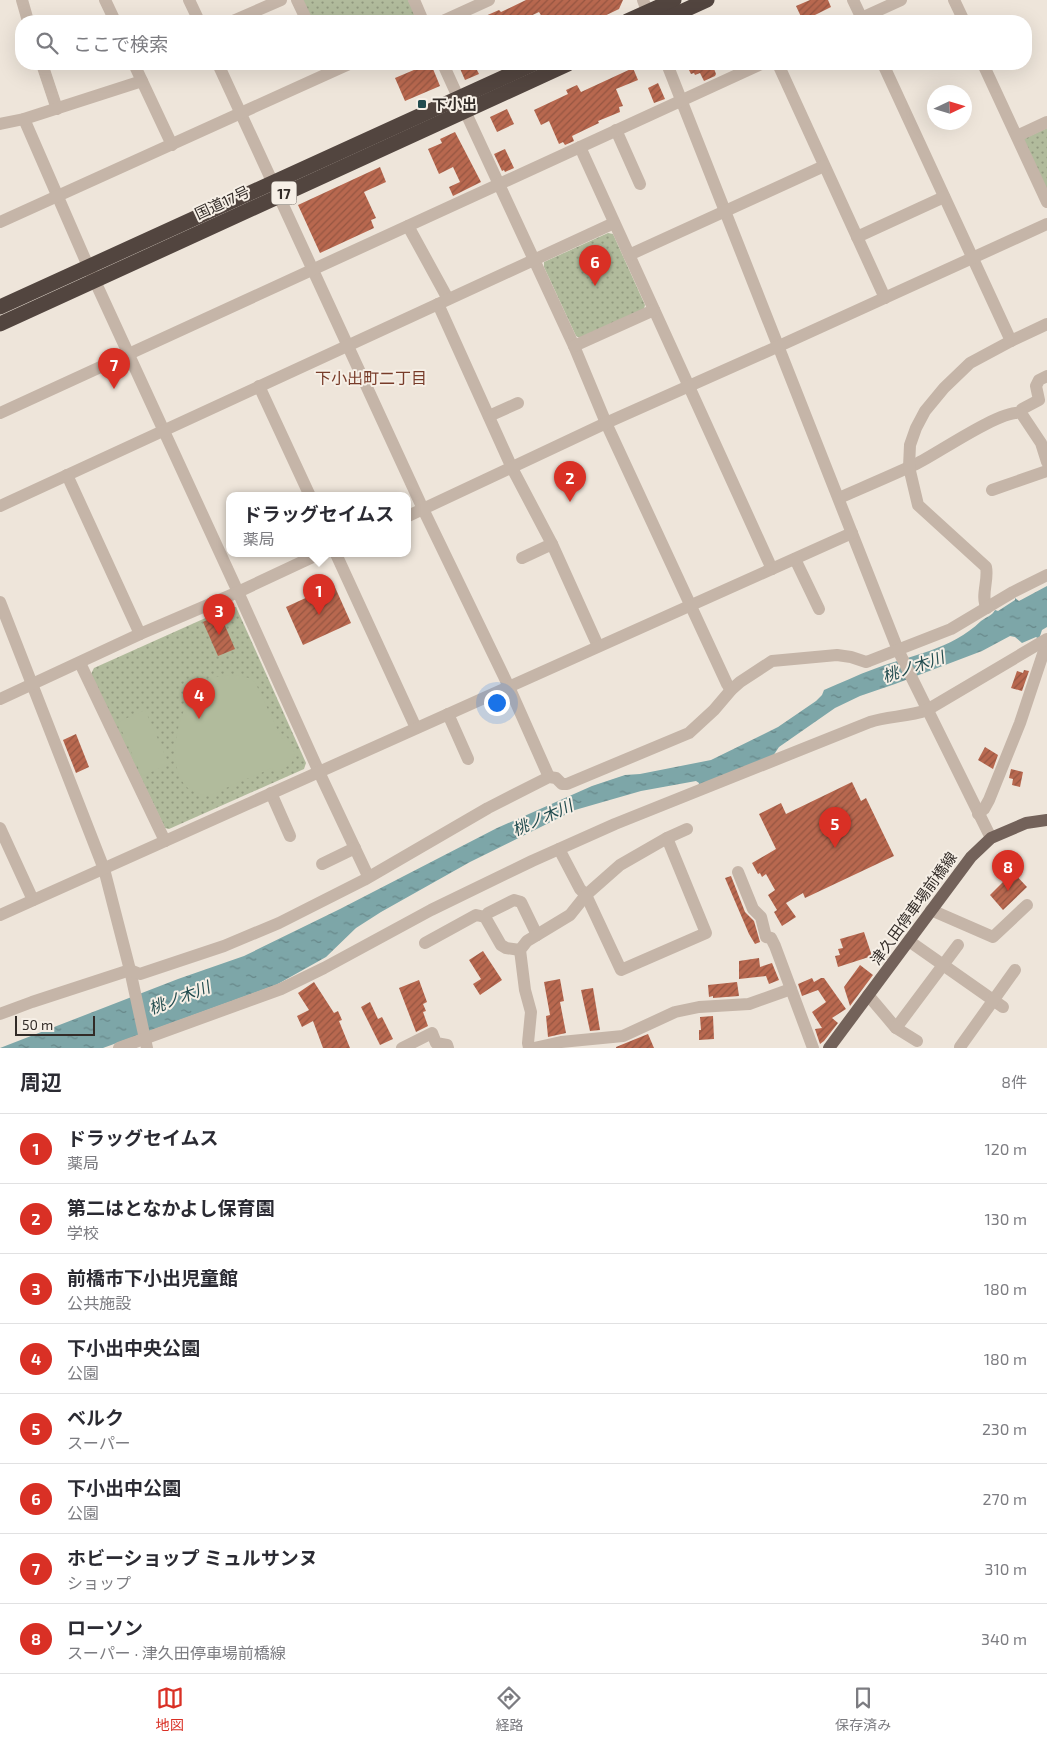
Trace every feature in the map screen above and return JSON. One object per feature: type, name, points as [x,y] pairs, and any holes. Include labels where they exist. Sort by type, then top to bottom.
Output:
[{"type":"highway","points":[[647,11],[674,0]]},
{"type":"highway","points":[[674,15],[707,0]]},
{"type":"highway","name":"国道17号","points":[[461,104],[522,70]]},
{"type":"highway","name":"国道17号","points":[[0,324],[95,281],[276,189],[461,104],[552,70]]},
{"type":"highway","name":"国道17号","points":[[0,307],[88,266],[276,189]]},
{"type":"main road","name":"津久田停車場前橋線","points":[[829,1048],[970,857],[991,838],[1026,823],[1047,820]]},
{"type":"street","points":[[22,0],[26,15]]},
{"type":"street","points":[[105,0],[112,15]]},
{"type":"street","points":[[189,0],[196,15]]},
{"type":"street","points":[[247,15],[281,0]]},
{"type":"street","points":[[297,0],[304,15]]},
{"type":"street","points":[[414,0],[420,15]]},
{"type":"street","points":[[455,15],[489,0]]},
{"type":"street","points":[[853,0],[858,15]]},
{"type":"street","points":[[870,15],[901,0]]},
{"type":"street","points":[[954,0],[961,15]]},
{"type":"street","points":[[44,70],[57,109]]},
{"type":"street","points":[[137,70],[172,145]]},
{"type":"street","points":[[221,70],[423,509],[509,687],[549,777]]},
{"type":"street","points":[[0,222],[172,145],[324,70]]},
{"type":"street","points":[[446,70],[574,346],[606,423],[689,605],[731,690]]},
{"type":"street","points":[[669,70],[899,652],[924,706],[991,838]]},
{"type":"street","points":[[0,413],[498,183],[748,70]]},
{"type":"street","points":[[781,70],[885,298]]},
{"type":"street","points":[[886,70],[1011,341]]},
{"type":"street","points":[[986,70],[1047,202]]},
{"type":"street","points":[[0,124],[24,120],[142,81]]},
{"type":"street","points":[[24,120],[88,266],[238,592],[318,772],[368,876]]},
{"type":"street","points":[[1016,136],[1047,122]]},
{"type":"street","points":[[616,130],[640,184]]},
{"type":"street","points":[[580,147],[772,569]]},
{"type":"street","points":[[629,255],[824,166]]},
{"type":"street","points":[[857,237],[944,197]]},
{"type":"street","points":[[0,506],[614,223]]},
{"type":"street","points":[[411,515],[606,423],[1047,224]]},
{"type":"street","points":[[408,226],[443,302],[512,468],[552,544],[598,646]]},
{"type":"street","points":[[574,346],[654,310]]},
{"type":"street","points":[[986,608],[984,603],[986,567],[918,505],[909,467],[910,445],[916,428],[934,398],[970,363],[1047,324]]},
{"type":"street","points":[[1021,413],[1022,409],[1039,400],[1036,386],[1039,380],[1047,376]]},
{"type":"street","points":[[259,386],[308,492]]},
{"type":"street","points":[[489,416],[518,403]]},
{"type":"street","points":[[839,498],[909,467],[993,421],[1015,413],[1021,413]]},
{"type":"street","points":[[1021,413],[1044,441],[1047,462]]},
{"type":"street","points":[[992,490],[1047,471]]},
{"type":"street","points":[[67,475],[140,634]]},
{"type":"street","points":[[0,915],[852,533]]},
{"type":"street","points":[[522,558],[552,544]]},
{"type":"street","points":[[0,699],[313,557]]},
{"type":"street","points":[[337,557],[416,728]]},
{"type":"street","points":[[795,558],[819,609]]},
{"type":"street","points":[[0,1014],[130,970],[140,974],[249,936],[322,902],[488,808],[549,777],[556,778],[562,784],[567,784],[689,733],[714,710],[731,690],[756,670],[776,659],[837,655],[866,662],[899,652],[939,635],[1016,590],[1046,577]]},
{"type":"street","points":[[0,602],[104,869],[146,1042]]},
{"type":"street","points":[[119,1048],[146,1042],[281,989],[326,967],[431,910],[615,824],[876,720],[898,715],[917,714],[924,706],[1047,640]]},
{"type":"street","points":[[978,814],[984,809],[989,800],[1020,723],[1047,640]]},
{"type":"street","points":[[80,662],[165,841]]},
{"type":"street","points":[[448,714],[468,759]]},
{"type":"street","points":[[271,793],[290,836]]},
{"type":"street","points":[[0,828],[34,900]]},
{"type":"street","points":[[529,1048],[531,1012],[525,990],[520,950],[527,941],[570,915],[586,895],[620,865],[667,838],[687,829]]},
{"type":"street","points":[[559,849],[580,889],[586,895],[621,970],[706,933],[667,838]]},
{"type":"street","points":[[322,864],[355,848]]},
{"type":"street","points":[[738,872],[754,909],[761,917],[766,937],[771,938],[775,946],[813,1048]]},
{"type":"street","points":[[485,917],[488,913],[514,900],[521,902],[537,935]]},
{"type":"street","points":[[931,910],[993,937],[1027,905]]},
{"type":"street","points":[[426,943],[476,915],[485,917],[501,945],[506,948],[520,950]]},
{"type":"street","points":[[908,941],[998,1003]]},
{"type":"street","points":[[896,1028],[958,945]]},
{"type":"street","points":[[960,1047],[998,1003],[1015,970]]},
{"type":"street","points":[[534,1048],[610,1043],[663,1016],[686,1009],[741,1005],[792,989]]},
{"type":"street","points":[[868,995],[896,1028],[917,1041]]},
{"type":"street","points":[[402,1048],[432,1033],[436,1043],[446,1045],[448,1048]]},
{"type":"green space","points":[[302,0],[408,0],[415,15],[309,15]]},
{"type":"green space","points":[[1047,128],[1047,191],[1023,139]]},
{"type":"green space","points":[[608,233],[613,234],[645,305],[644,309],[582,339],[576,336],[544,267],[544,262]]},
{"type":"green space","points":[[230,607],[236,607],[306,763],[304,769],[169,829],[165,828],[91,674],[94,668]]},
{"type":"green space","points":[[234,675],[249,678],[255,682],[282,739],[287,737],[295,754],[291,764],[276,773],[272,768],[215,794],[202,795],[185,785],[178,772],[175,756],[181,719],[197,689],[207,680]]},
{"type":"green space","points":[[145,710],[169,764],[142,776],[118,722]]},
{"type":"water","name":"桃ノ木川","points":[[1047,586],[1047,627],[1042,630],[1039,639],[1036,637],[1022,643],[1015,637],[1010,636],[982,651],[860,696],[835,708],[779,747],[773,756],[698,787],[699,783],[696,781],[641,791],[575,810],[470,862],[381,912],[356,928],[326,957],[276,985],[103,1048],[0,1048],[178,979],[244,956],[497,828],[592,786],[625,775],[640,774],[711,760],[778,727],[816,701],[824,690],[868,671],[930,651],[957,639],[991,615],[995,610],[998,611],[1015,600],[1015,598],[1019,601]]},
{"type":"building","points":[[526,0],[623,0],[619,9],[606,15],[541,15],[539,12],[533,15],[488,15],[499,10],[501,12]]},
{"type":"building","points":[[810,0],[828,0],[831,7],[815,15],[800,15],[796,6]]},
{"type":"building","points":[[414,70],[433,70],[440,86],[405,101],[395,78]]},
{"type":"building","points":[[461,70],[477,70],[479,74],[465,80]]},
{"type":"building","points":[[629,70],[634,70],[638,80],[616,89],[623,106],[619,107],[620,112],[598,121],[599,123],[572,136],[574,141],[565,145],[563,142],[559,144],[549,121],[541,125],[534,110],[568,94],[566,90],[577,85],[581,92]]},
{"type":"building","points":[[689,70],[714,70],[716,74],[704,81],[700,73],[691,74]]},
{"type":"building","points":[[658,83],[665,99],[654,103],[648,88]]},
{"type":"building","points":[[507,109],[514,124],[497,132],[490,117]]},
{"type":"building","points":[[455,132],[481,182],[453,196],[449,187],[460,182],[453,167],[439,174],[428,149],[442,143],[440,139]]},
{"type":"building","points":[[505,149],[514,168],[505,172],[504,170],[502,171],[494,154]]},
{"type":"building","points":[[380,167],[386,182],[364,192],[376,218],[371,220],[374,228],[320,253],[298,205]]},
{"type":"building","points":[[334,585],[351,623],[303,645],[286,607]]},
{"type":"building","points":[[220,614],[235,649],[218,656],[203,622]]},
{"type":"building","points":[[1024,670],[1029,671],[1022,691],[1011,688],[1017,671],[1023,673]]},
{"type":"building","points":[[76,734],[89,767],[76,773],[63,740]]},
{"type":"building","points":[[985,747],[998,755],[993,769],[978,760]]},
{"type":"building","points":[[1011,769],[1023,772],[1020,787],[1012,785],[1013,779],[1009,778]]},
{"type":"building","points":[[852,782],[861,801],[866,798],[894,856],[805,898],[803,893],[786,903],[796,917],[782,926],[774,912],[777,910],[768,895],[775,890],[766,874],[762,877],[760,873],[758,874],[752,863],[776,849],[759,814],[781,803],[786,814]]},
{"type":"building","points":[[1013,872],[1027,887],[1003,910],[990,895]]},
{"type":"building","points":[[731,876],[745,912],[754,921],[760,942],[755,944],[725,878]]},
{"type":"building","points":[[864,932],[872,956],[838,967],[835,956],[840,955],[838,949],[843,948],[840,939]]},
{"type":"building","points":[[483,951],[502,980],[480,995],[473,984],[481,979],[469,960]]},
{"type":"building","points":[[759,958],[760,967],[772,963],[779,980],[769,984],[766,976],[739,979],[739,961]]},
{"type":"building","points":[[860,965],[873,975],[850,1006],[844,987]]},
{"type":"building","points":[[812,978],[814,982],[824,978],[846,1009],[832,1018],[838,1023],[820,1044],[815,1029],[822,1028],[812,1012],[826,1002],[818,990],[802,996],[798,984]]},
{"type":"building","points":[[560,979],[564,1001],[560,1002],[566,1033],[548,1037],[546,1016],[550,1015],[544,982]]},
{"type":"building","points":[[419,980],[427,1002],[423,1004],[426,1011],[423,1012],[428,1026],[416,1032],[399,988]]},
{"type":"building","points":[[314,982],[334,1013],[338,1011],[342,1020],[339,1021],[350,1048],[323,1048],[313,1021],[302,1027],[297,1016],[309,1010],[298,993]]},
{"type":"building","points":[[737,982],[739,996],[709,997],[708,985]]},
{"type":"building","points":[[593,988],[600,1030],[590,1031],[581,990]]},
{"type":"building","points":[[370,1002],[378,1019],[382,1017],[393,1039],[380,1045],[361,1007]]},
{"type":"building","points":[[713,1016],[714,1039],[699,1040],[699,1030],[701,1030],[700,1017]]},
{"type":"building","points":[[648,1034],[654,1048],[616,1048],[616,1047]]},
{"type":"place","name":"下小出","points":[[422,104]]},
{"type":"place","name":"下小出中公園","points":[[595,286]]},
{"type":"place","name":"ホビーショップ ミュルサンヌ","points":[[114,389]]},
{"type":"place","name":"第二はとなかよし保育園","points":[[570,502]]},
{"type":"place","name":"ドラッグセイムス","points":[[319,615]]},
{"type":"place","name":"前橋市下小出児童館","points":[[219,635]]},
{"type":"place","name":"下小出中央公園","points":[[199,719]]},
{"type":"place","name":"ベルク","points":[[835,848]]},
{"type":"place","name":"ローソン","points":[[1008,891]]},
{"type":"district","name":"下小出町二丁目","points":[[371,377]]}]
